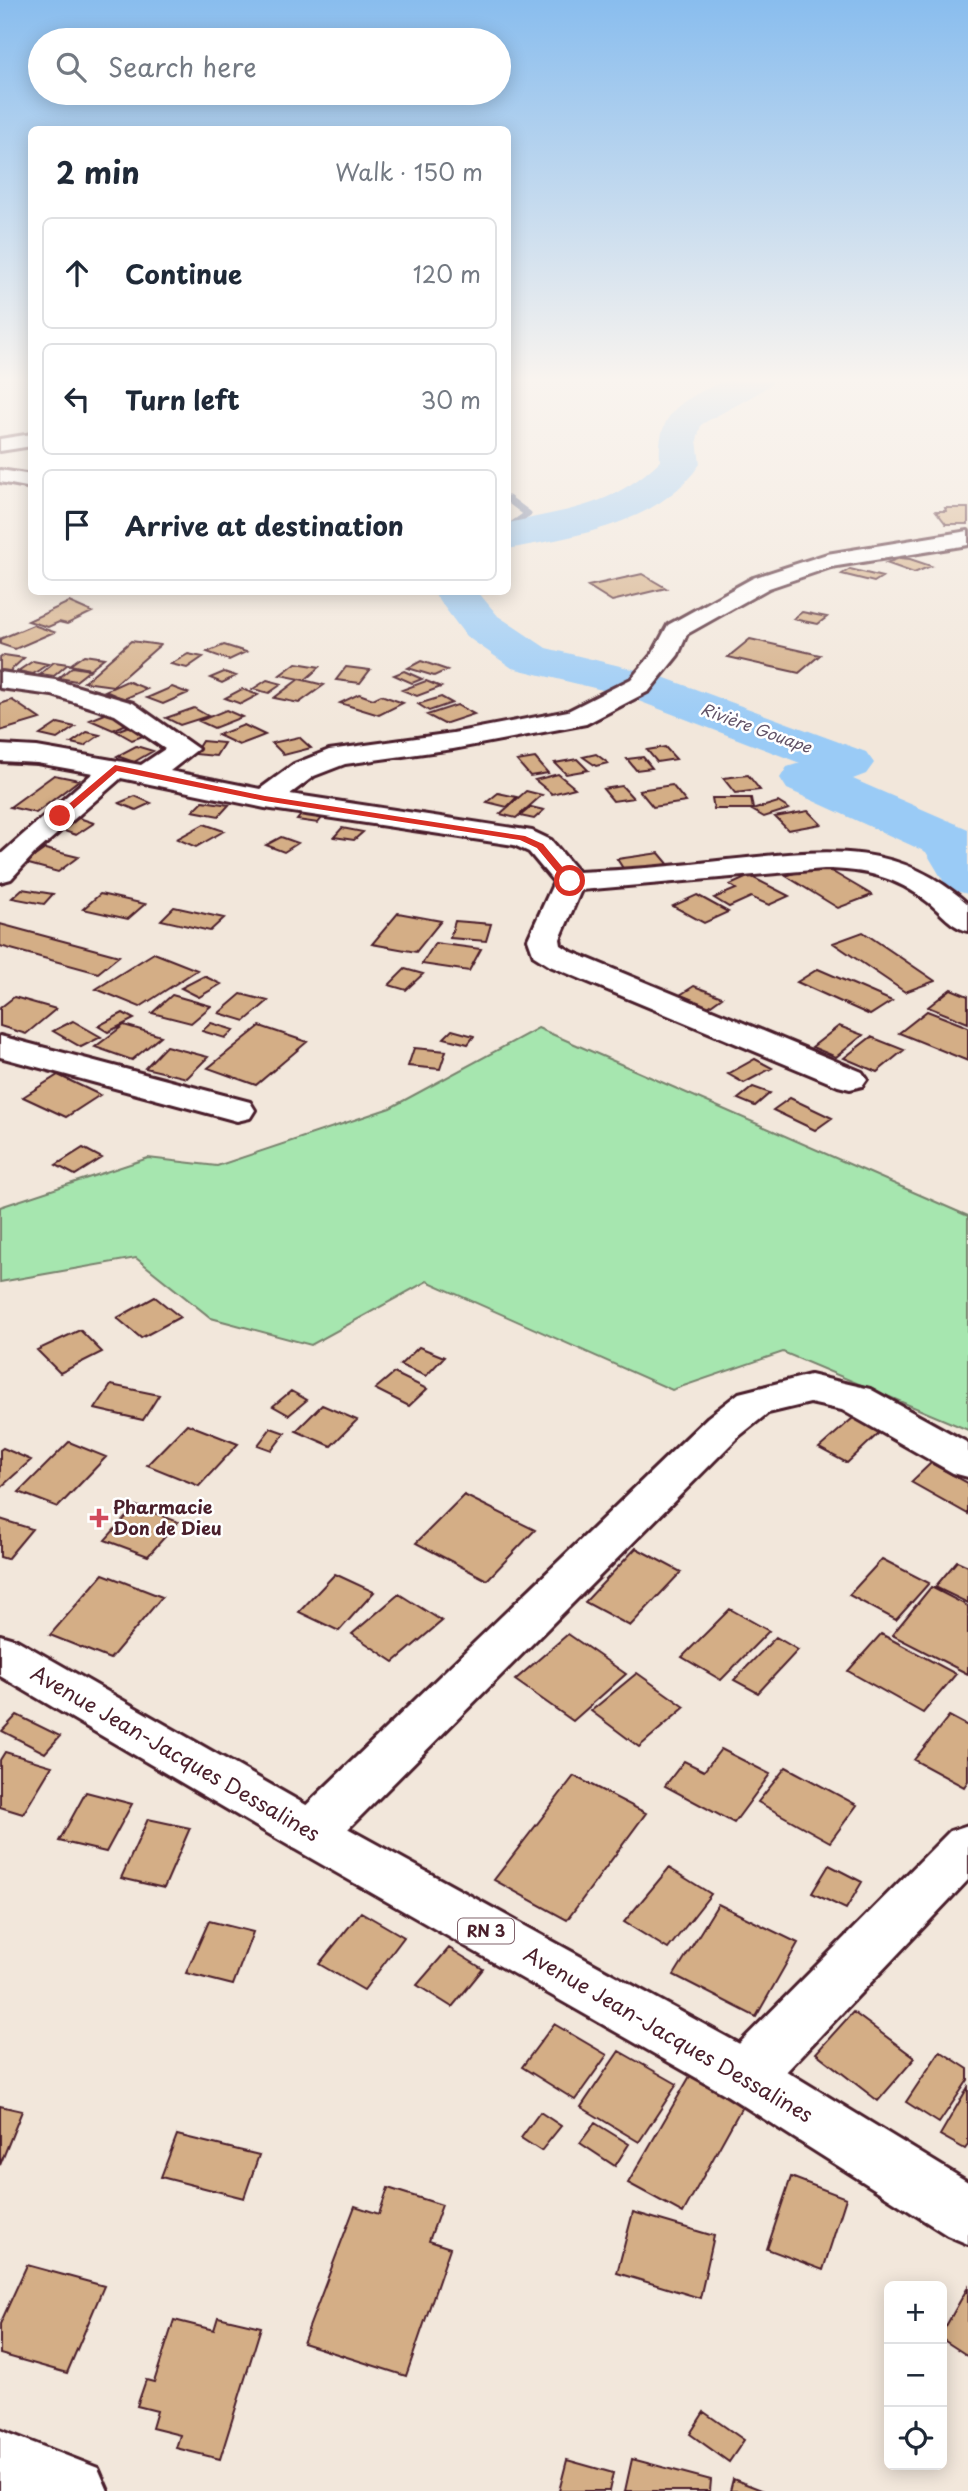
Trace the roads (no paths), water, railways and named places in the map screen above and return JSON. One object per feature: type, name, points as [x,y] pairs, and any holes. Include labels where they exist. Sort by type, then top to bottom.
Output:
[{"type":"street","points":[[265,799],[304,770],[339,756],[453,741],[576,718],[640,685],[664,655],[677,630],[761,583],[827,561],[968,538]]},
{"type":"street","points":[[0,680],[55,688],[124,709],[184,748],[146,774]]},
{"type":"street","points":[[0,753],[37,755],[265,799],[522,837],[540,846],[570,881]]},
{"type":"street","points":[[0,873],[23,848],[115,768]]},
{"type":"street","points":[[570,881],[648,878],[835,860],[874,864],[904,873],[928,886],[968,922]]},
{"type":"street","points":[[570,881],[544,939],[545,949],[850,1079]]},
{"type":"street","points":[[0,1046],[237,1110]]},
{"type":"street","points":[[311,1833],[723,1427],[754,1403],[810,1389],[855,1399],[968,1462]]},
{"type":"street","name":"Avenue Jean-Jacques Dessalines","points":[[0,1653],[311,1833],[745,2076],[968,2215]]},
{"type":"street","points":[[745,2076],[968,1846]]},
{"type":"street","points":[[0,2463],[75,2491]]},
{"type":"waterway","name":"Rivière Gouape","points":[[511,535],[609,513],[641,497]]},
{"type":"waterway","points":[[511,501],[528,514],[511,526]]},
{"type":"waterway","name":"Rivière Gouape","points":[[457,595],[482,626],[529,658],[640,685],[848,763],[806,778],[948,841],[968,877]]},
{"type":"place","name":"Pharmacie Don de Dieu","points":[[99,1518]]}]
